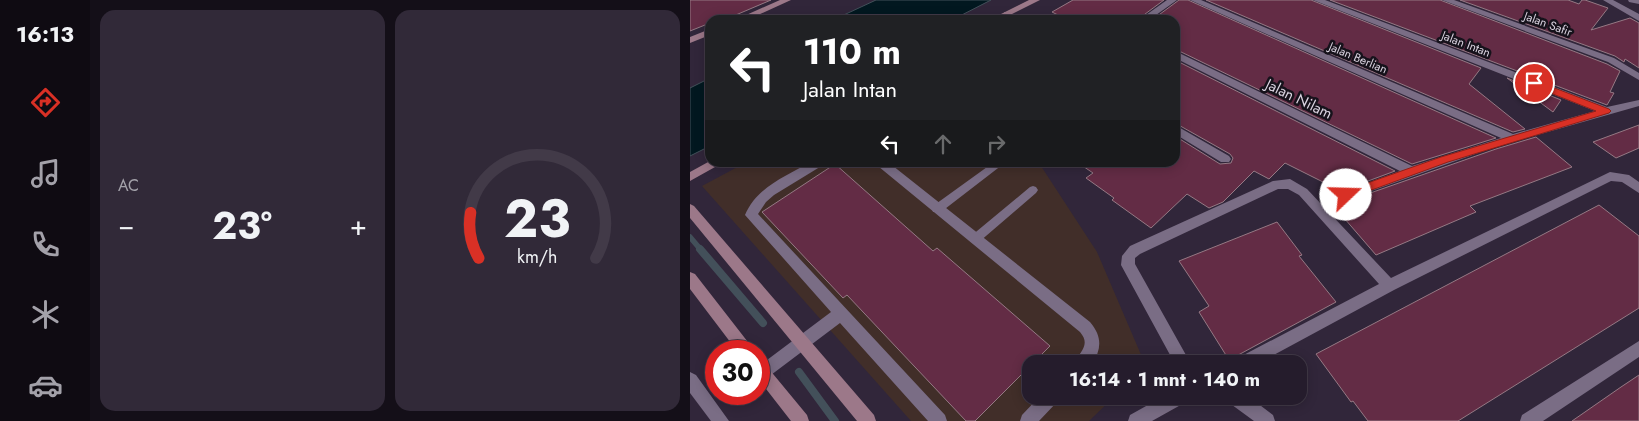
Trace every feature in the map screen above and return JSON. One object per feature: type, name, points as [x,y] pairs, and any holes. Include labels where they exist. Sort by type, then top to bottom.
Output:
[{"type":"street","points":[[751,15],[788,0]]},
{"type":"street","points":[[1002,15],[1036,0]]},
{"type":"street","points":[[1150,15],[1173,0]]},
{"type":"street","name":"Jalan Berlian","points":[[1194,0],[1512,138]]},
{"type":"street","name":"Jalan Intan","points":[[1317,0],[1606,111]]},
{"type":"street","name":"Jalan Safir","points":[[1446,0],[1611,60],[1639,77]]},
{"type":"street","points":[[1607,0],[1639,18]]},
{"type":"street","points":[[1632,0],[1639,1]]},
{"type":"street","points":[[690,40],[705,34]]},
{"type":"street","name":"Jalan Nilam","points":[[1180,56],[1411,171]]},
{"type":"street","points":[[1346,195],[1411,171],[1512,138],[1639,103]]},
{"type":"street","points":[[1180,132],[1225,159]]},
{"type":"street","points":[[690,177],[709,167]]},
{"type":"street","points":[[813,167],[765,195],[753,207],[751,215],[939,421]]},
{"type":"street","points":[[885,167],[1091,333],[1094,340],[1094,348],[1089,355]]},
{"type":"street","points":[[1258,355],[1390,286],[1610,176],[1624,178],[1639,188]]},
{"type":"street","points":[[1178,355],[1128,265],[1129,256],[1136,250],[1277,184],[1290,184],[1303,192],[1390,286]]},
{"type":"street","points":[[690,209],[868,421]]},
{"type":"street","points":[[690,278],[738,340]]},
{"type":"street","points":[[770,364],[802,344],[840,314]]},
{"type":"street","points":[[1528,421],[1639,348]]},
{"type":"street","points":[[690,380],[721,421]]},
{"type":"street","points":[[770,381],[801,421]]},
{"type":"street","points":[[1028,421],[1043,405]]},
{"type":"street","points":[[1136,421],[1164,405]]},
{"type":"street","points":[[1246,405],[1267,421]]},
{"type":"lane","points":[[937,209],[994,167]]},
{"type":"lane","points":[[975,239],[1033,190]]},
{"type":"shaded area","points":[[738,167],[1042,167],[1097,252],[1141,355],[1022,355],[1022,405],[1106,405],[1089,421],[911,421],[702,186]]},
{"type":"water","points":[[876,0],[991,0],[962,15],[844,15]]},
{"type":"water","points":[[705,80],[705,148],[690,156],[690,88]]},
{"type":"building","points":[[690,0],[771,0],[736,15],[705,15],[705,25],[690,31]]},
{"type":"building","points":[[1073,0],[1164,0],[1144,15],[1058,15],[1052,12]]},
{"type":"building","points":[[1179,0],[1188,0],[1496,138],[1412,164],[1180,51],[1180,15],[1159,15]]},
{"type":"building","points":[[1206,0],[1311,0],[1481,68],[1469,84],[1525,129],[1513,132]]},
{"type":"building","points":[[1330,0],[1440,0],[1607,64],[1620,71],[1610,92],[1614,93],[1607,105]]},
{"type":"building","points":[[1460,0],[1568,0],[1579,4],[1582,0],[1585,0],[1608,8],[1591,30],[1630,18],[1639,23],[1639,68],[1625,59],[1624,62],[1615,56]]},
{"type":"building","points":[[1180,63],[1395,171],[1341,191],[1285,163],[1269,179],[1254,171],[1223,202],[1209,208],[1187,194],[1151,228],[1112,200],[1114,198],[1086,178],[1093,173],[1084,167],[1180,167],[1180,139],[1220,164],[1231,163],[1233,158],[1230,154],[1180,126]]},
{"type":"building","points":[[1507,78],[1561,100],[1553,112]]},
{"type":"building","points":[[1639,125],[1639,148],[1616,158],[1593,142]]},
{"type":"building","points":[[1536,137],[1572,167],[1470,206],[1476,212],[1376,255],[1338,211],[1362,201],[1356,198]]},
{"type":"building","points":[[830,167],[838,167],[933,251],[937,248],[1050,346],[1041,355],[1022,355],[1022,374],[975,421],[966,421],[847,295],[843,298],[762,212]]},
{"type":"building","points":[[1599,205],[1639,236],[1639,308],[1458,421],[1368,421],[1353,401],[1351,402],[1316,354]]},
{"type":"building","points":[[1277,222],[1302,255],[1299,256],[1336,302],[1238,355],[1226,355],[1199,312],[1209,306],[1179,261]]},
{"type":"building","points":[[1639,375],[1639,421],[1572,421],[1621,387]]},
{"type":"waterway","points":[[690,237],[701,250]]},
{"type":"waterway","points":[[700,249],[763,323]]},
{"type":"waterway","points":[[799,372],[835,421]]},
{"type":"route","points":[[1346,195],[1411,171],[1512,138],[1606,111],[1534,83]]}]
